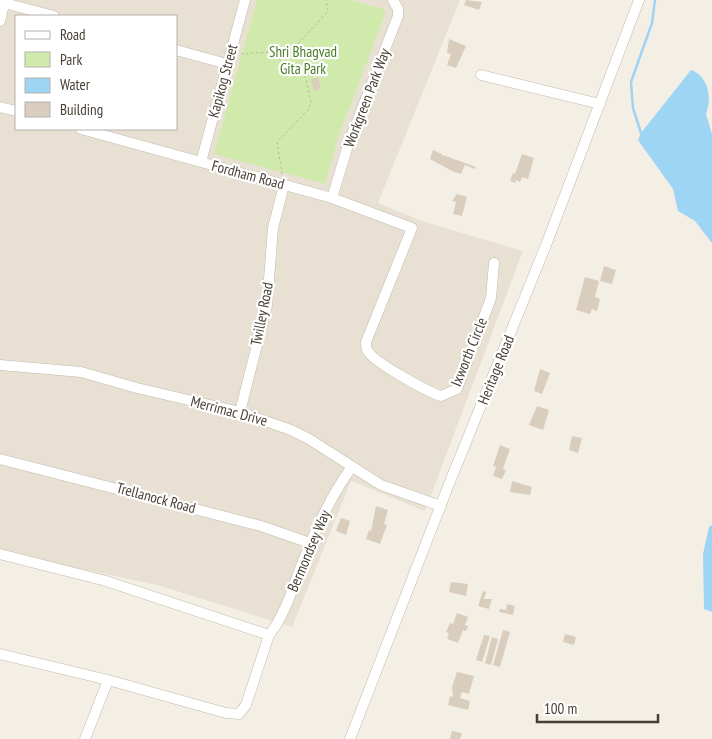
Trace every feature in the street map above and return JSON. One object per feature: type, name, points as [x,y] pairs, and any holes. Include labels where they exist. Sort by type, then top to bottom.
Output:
[{"type":"street","name":"Kapikog Street","points":[[201,162],[245,0]]},
{"type":"street","name":"Workgreen Park Way","points":[[332,198],[349,142],[398,16],[398,9],[393,0]]},
{"type":"street","name":"Heritage Road","points":[[350,739],[546,245],[640,0]]},
{"type":"street","points":[[0,21],[5,2],[50,15]]},
{"type":"street","points":[[178,51],[227,64]]},
{"type":"street","points":[[481,75],[600,104]]},
{"type":"street","points":[[0,107],[15,111]]},
{"type":"street","name":"Fordham Road","points":[[85,130],[332,198],[412,228]]},
{"type":"street","name":"Twilley Road","points":[[240,412],[267,305],[273,228],[284,185]]},
{"type":"street","name":"Ixworth Circle","points":[[412,228],[366,342],[367,350],[374,356],[430,392],[441,396],[457,389],[491,298],[494,262]]},
{"type":"street","name":"Merrimac Drive","points":[[0,364],[81,372],[137,388],[240,412],[290,430],[381,485],[441,506]]},
{"type":"street","name":"Trellanock Road","points":[[0,459],[261,526],[310,543]]},
{"type":"street","name":"Bermondsey Way","points":[[108,680],[226,713],[239,714],[246,705],[269,635],[279,623],[310,543],[336,490],[351,468]]},
{"type":"street","points":[[0,554],[106,581],[269,635]]},
{"type":"street","points":[[0,654],[108,680],[85,739]]},
{"type":"path","points":[[282,174],[276,144],[310,107],[310,96],[298,44],[328,11],[326,0]]},
{"type":"path","points":[[241,54],[262,51],[272,53],[305,76]]},
{"type":"shaded area","points":[[0,0],[460,0],[378,203],[422,221],[523,251],[425,511],[351,481],[292,627],[157,585],[0,552]]},
{"type":"green space","name":"Shri Bhagvad Gita Park","points":[[257,0],[352,0],[383,9],[386,12],[339,135],[325,184],[214,154]]},
{"type":"water","points":[[691,70],[702,77],[709,95],[706,114],[712,134],[712,243],[695,221],[678,211],[673,189],[638,140],[641,133]]},
{"type":"water","points":[[712,525],[712,612],[704,609],[703,554],[709,527]]},
{"type":"building","points":[[466,0],[482,2],[479,10],[464,5]]},
{"type":"building","points":[[449,39],[466,46],[456,68],[447,65],[451,54],[447,53]]},
{"type":"building","points":[[318,77],[321,89],[314,91],[311,79]]},
{"type":"building","points":[[433,150],[442,154],[441,156],[443,155],[476,167],[475,169],[465,165],[461,174],[452,171],[430,159]]},
{"type":"building","points":[[522,154],[534,158],[528,179],[522,177],[520,182],[516,180],[515,183],[510,181],[513,173],[515,174]]},
{"type":"building","points":[[457,194],[467,197],[462,216],[453,214],[456,202],[452,201]]},
{"type":"building","points":[[604,266],[616,270],[612,284],[600,281]]},
{"type":"building","points":[[585,277],[599,281],[595,297],[600,299],[597,311],[592,309],[590,314],[576,310]]},
{"type":"building","points":[[540,369],[550,373],[542,394],[534,391]]},
{"type":"building","points":[[537,406],[549,410],[543,430],[529,425]]},
{"type":"building","points":[[572,436],[582,438],[578,453],[569,450]]},
{"type":"building","points":[[500,445],[510,449],[503,469],[506,470],[502,479],[493,476],[496,467],[493,466]]},
{"type":"building","points":[[512,481],[532,487],[530,495],[510,492]]},
{"type":"building","points":[[376,506],[388,510],[384,524],[387,525],[380,544],[366,539],[369,530],[371,531]]},
{"type":"building","points":[[341,518],[350,521],[346,535],[336,531]]},
{"type":"building","points":[[451,582],[468,584],[466,596],[449,592]]},
{"type":"building","points":[[483,591],[486,592],[484,599],[492,599],[489,609],[478,606]]},
{"type":"building","points":[[507,604],[515,606],[513,615],[499,612],[500,609],[506,610]]},
{"type":"building","points":[[457,613],[468,617],[465,625],[468,626],[466,631],[463,630],[458,643],[447,639],[449,633],[446,632],[450,623],[453,624]]},
{"type":"building","points":[[503,630],[510,632],[500,667],[493,665]]},
{"type":"building","points":[[565,634],[576,637],[574,645],[563,642]]},
{"type":"building","points":[[484,635],[490,636],[482,662],[476,660]]},
{"type":"building","points":[[492,637],[498,639],[491,665],[485,663]]},
{"type":"building","points":[[457,672],[474,676],[469,694],[462,692],[460,698],[470,701],[468,710],[448,705],[450,696],[453,697],[452,687]]},
{"type":"building","points":[[452,731],[462,733],[460,739],[450,739]]},
{"type":"waterway","points":[[641,133],[633,108],[631,82],[652,23],[655,0]]}]
